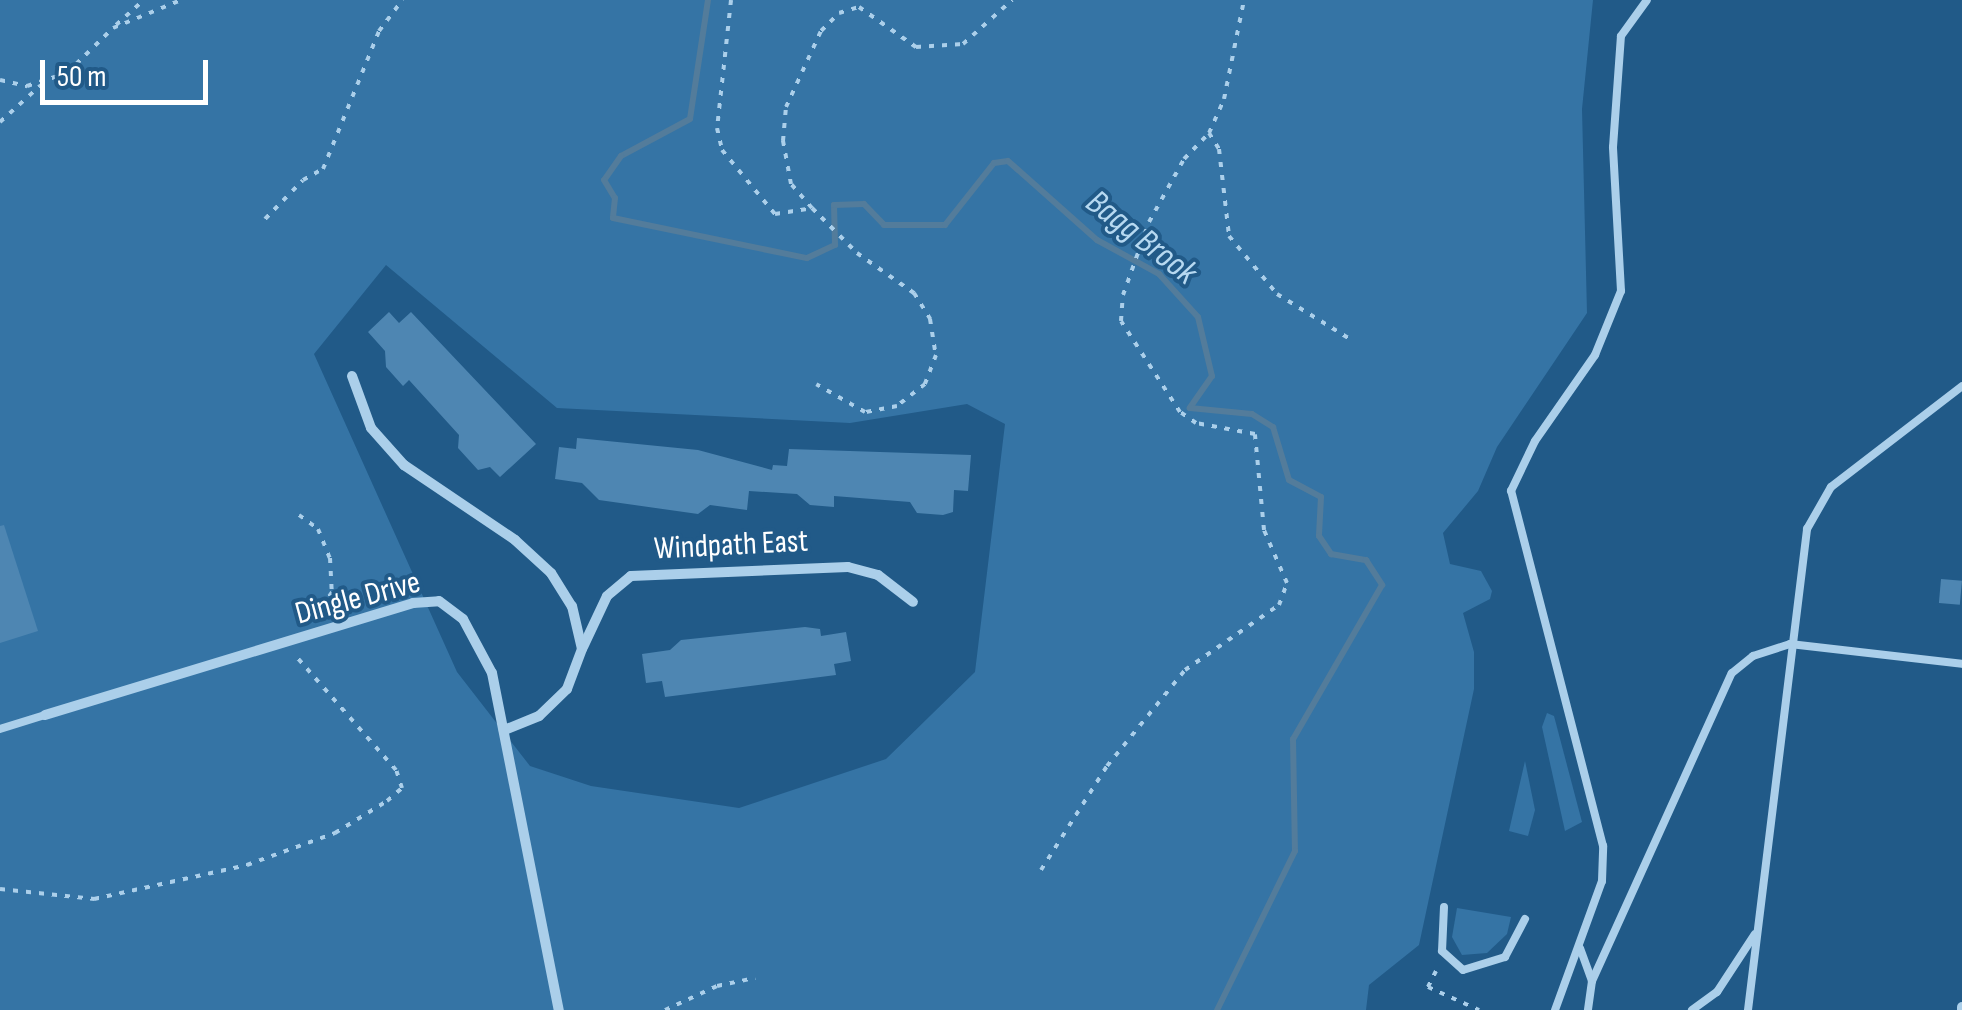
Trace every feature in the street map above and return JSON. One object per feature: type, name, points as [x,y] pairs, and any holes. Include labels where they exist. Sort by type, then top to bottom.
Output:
[{"type":"street","points":[[352,376],[371,428],[404,465],[551,573],[572,606],[582,648]]},
{"type":"street","name":"Windpath East","points":[[504,730],[539,716],[567,689],[607,596],[631,576],[848,566],[878,575],[912,602]]},
{"type":"street","name":"Dingle Drive","points":[[45,715],[413,603],[439,601],[479,641],[504,730],[559,1010]]},
{"type":"lane","points":[[1555,1010],[1602,880],[1603,846],[1511,491],[1534,441],[1595,355],[1621,290],[1613,146],[1621,36],[1647,0]]},
{"type":"lane","points":[[1748,1010],[1803,539],[1821,498],[1962,386]]},
{"type":"lane","points":[[1588,1010],[1592,981],[1732,672],[1753,656],[1790,644],[1962,664]]},
{"type":"lane","points":[[0,728],[45,715]]},
{"type":"lane","points":[[1444,907],[1442,951],[1463,970],[1505,956],[1525,920]]},
{"type":"lane","points":[[1692,1010],[1717,992],[1757,930]]},
{"type":"lane","points":[[1580,948],[1592,981]]},
{"type":"path","points":[[0,80],[27,86],[67,72],[144,0]]},
{"type":"path","points":[[113,28],[181,0]]},
{"type":"path","points":[[266,219],[303,180],[323,169],[339,144],[379,31],[402,0]]},
{"type":"path","points":[[732,0],[716,128],[722,150],[774,214],[815,211]]},
{"type":"path","points":[[816,384],[866,412],[897,406],[925,384],[936,355],[930,319],[914,293],[845,241],[791,184],[783,141],[786,108],[822,31],[839,13],[859,8],[916,47],[951,46],[962,44],[1012,0]]},
{"type":"path","points":[[1042,870],[1106,766],[1184,670],[1279,605],[1287,583],[1264,530],[1255,434],[1196,423],[1180,412],[1121,321],[1125,290],[1149,222],[1184,160],[1209,133],[1234,72],[1244,0]]},
{"type":"path","points":[[0,122],[44,82]]},
{"type":"path","points":[[1209,133],[1219,148],[1229,236],[1277,294],[1354,341]]},
{"type":"path","points":[[0,889],[94,899],[247,865],[335,833],[402,788],[396,770],[294,660],[296,632],[332,592],[330,558],[318,530],[299,515]]},
{"type":"path","points":[[1436,971],[1428,987],[1479,1010]]},
{"type":"path","points":[[665,1010],[718,986],[755,978]]},
{"type":"shaded area","points":[[0,0],[1593,0],[1582,109],[1587,313],[1497,447],[1478,491],[1443,533],[1450,564],[1481,571],[1492,591],[1490,599],[1463,613],[1474,652],[1474,689],[1419,945],[1369,985],[1366,1010],[0,1010]],"holes":[[[386,265],[557,408],[850,423],[967,404],[1005,424],[975,672],[886,759],[739,808],[591,786],[530,766],[457,672],[314,354]]]},
{"type":"shaded area","points":[[1547,713],[1554,716],[1582,822],[1565,831],[1542,727]]},
{"type":"shaded area","points":[[1525,761],[1535,810],[1528,836],[1509,831]]},
{"type":"shaded area","points":[[1457,908],[1511,917],[1507,934],[1487,953],[1462,955],[1452,937]]},
{"type":"building","points":[[389,312],[399,323],[411,312],[536,444],[500,477],[490,467],[478,470],[458,448],[459,435],[409,380],[403,386],[386,367],[385,351],[368,332]]},
{"type":"building","points":[[577,438],[698,450],[772,470],[773,465],[787,466],[789,449],[971,455],[968,491],[954,490],[953,512],[943,515],[917,513],[910,502],[834,496],[834,507],[810,505],[797,494],[749,491],[747,510],[710,505],[698,514],[599,500],[582,483],[555,479],[559,447],[576,449]]},
{"type":"building","points":[[4,525],[38,631],[0,643],[0,526]]},
{"type":"building","points":[[1941,579],[1962,581],[1960,605],[1939,603]]},
{"type":"building","points":[[805,627],[820,629],[821,636],[846,632],[851,661],[834,664],[836,675],[665,697],[662,681],[646,683],[642,654],[670,650],[681,640]]},
{"type":"waterway","name":"Bagg Brook","points":[[708,0],[690,119],[621,156],[604,180],[615,198],[613,218],[807,258],[835,245],[834,205],[864,204],[884,225],[945,225],[994,163],[1008,161],[1097,240],[1159,274],[1198,317],[1212,376],[1190,408],[1252,414],[1273,427],[1289,480],[1321,497],[1319,536],[1331,554],[1366,560],[1382,585],[1293,739],[1295,851],[1217,1010]]}]
